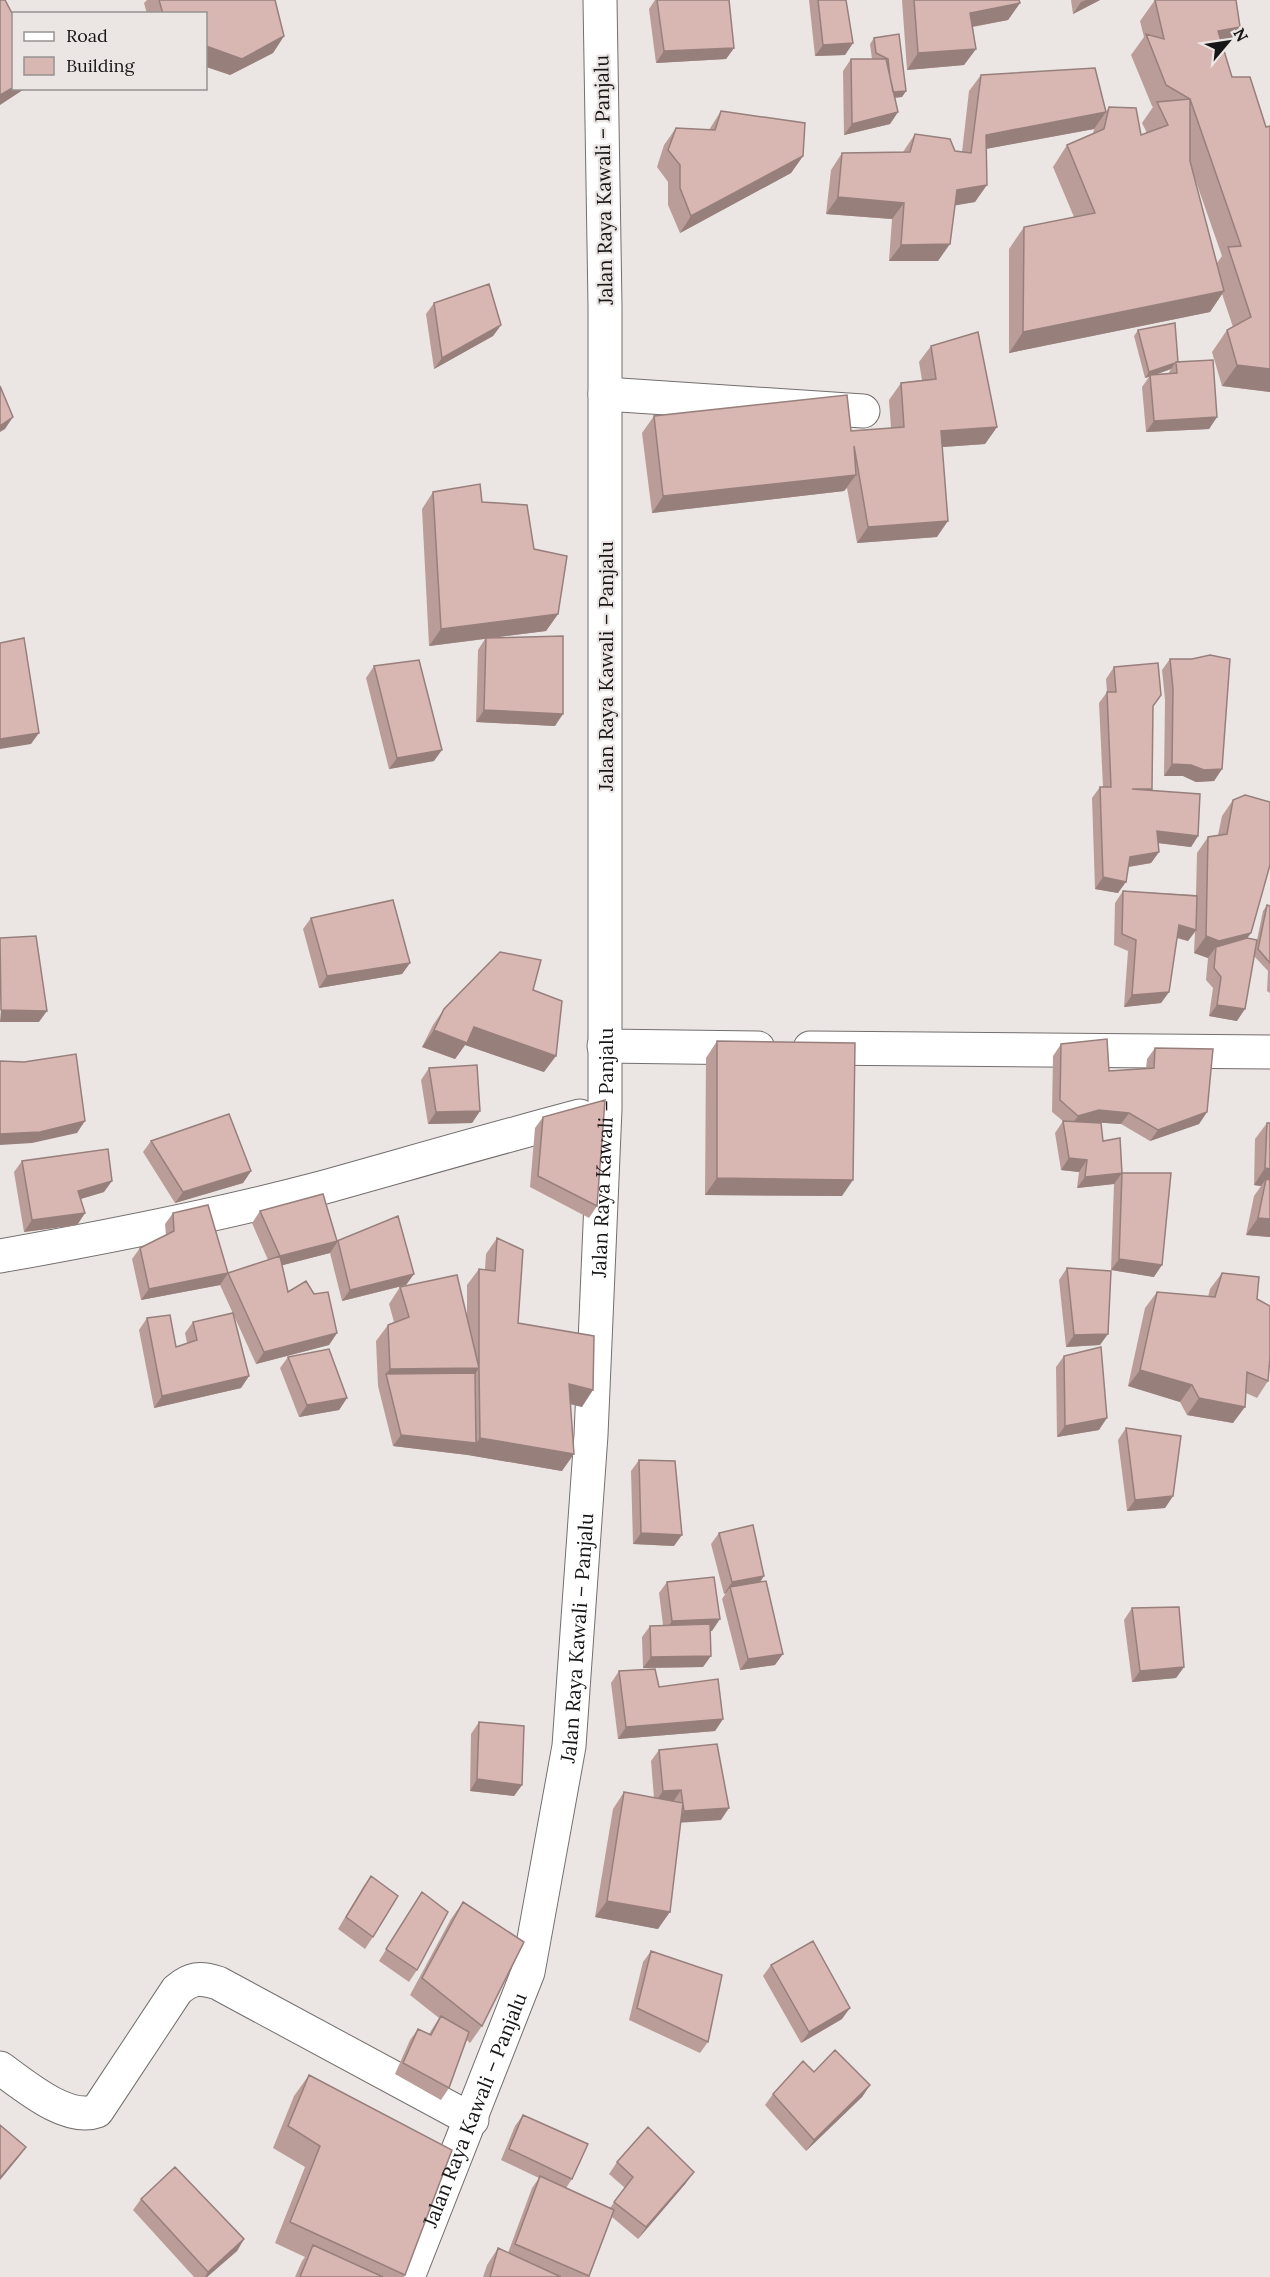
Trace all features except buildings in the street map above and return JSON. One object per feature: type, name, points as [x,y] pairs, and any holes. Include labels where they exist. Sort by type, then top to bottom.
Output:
[{"type":"main road","name":"Jalan Raya Kawali – Panjalu","points":[[408,2277],[472,2120],[528,1972],[569,1746],[591,1435],[605,1109],[605,394],[600,0]]},
{"type":"main road","points":[[605,394],[863,411]]},
{"type":"main road","points":[[604,1046],[1270,1052]]},
{"type":"main road","points":[[0,1256],[111,1236],[310,1190],[605,1109]]},
{"type":"main road","points":[[1,2070],[62,2108],[86,2115],[97,2111],[177,1990],[194,1979],[205,1979],[218,1983],[472,2120]]}]
